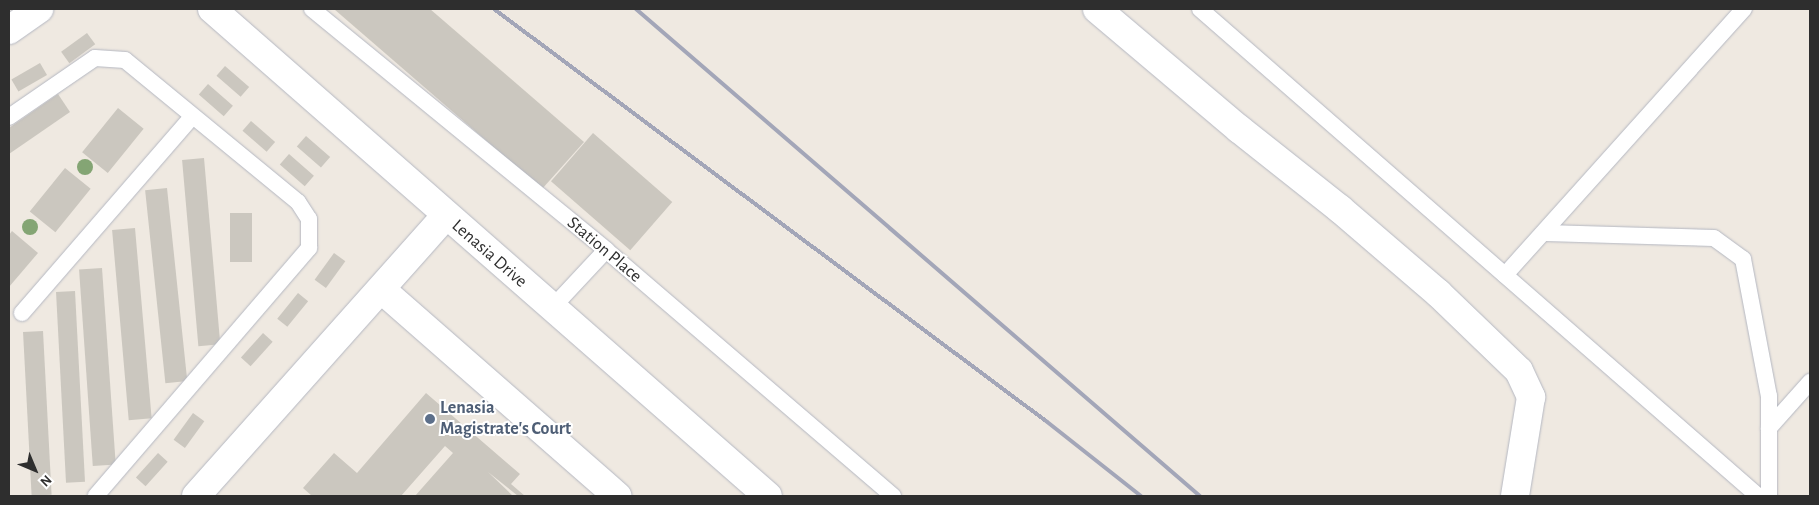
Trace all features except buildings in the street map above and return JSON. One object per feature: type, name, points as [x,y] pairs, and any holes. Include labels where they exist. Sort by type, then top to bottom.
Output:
[{"type":"street","points":[[9,30],[39,9]]},
{"type":"street","name":"Lenasia Drive","points":[[212,9],[446,217],[768,496]]},
{"type":"street","points":[[1096,9],[1239,129],[1340,209],[1438,293],[1519,371],[1530,397],[1515,496]]},
{"type":"street","points":[[196,496],[446,217]]},
{"type":"street","points":[[382,290],[607,492]]},
{"type":"lane","name":"Station Place","points":[[312,9],[606,250],[893,496]]},
{"type":"lane","points":[[1200,9],[1758,496]]},
{"type":"lane","points":[[1505,275],[1546,233],[1744,9]]},
{"type":"lane","points":[[9,117],[95,58],[125,60],[192,117],[298,202],[309,219],[309,248],[96,496]]},
{"type":"lane","points":[[22,313],[192,117]]},
{"type":"lane","points":[[1546,233],[1714,238],[1743,259],[1769,396],[1769,496]]},
{"type":"lane","points":[[552,308],[606,250]]},
{"type":"lane","points":[[1769,428],[1810,382]]},
{"type":"railway","points":[[494,9],[1046,421],[1141,496]]},
{"type":"railway","points":[[636,9],[1200,496]]},
{"type":"place","name":"Lenasia Magistrate's Court","points":[[430,419]]}]
